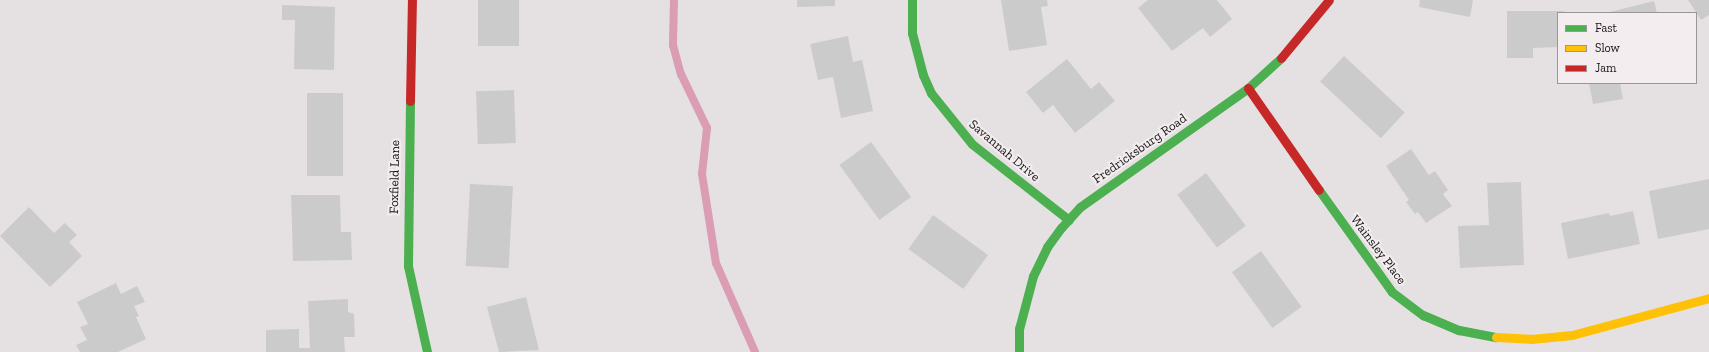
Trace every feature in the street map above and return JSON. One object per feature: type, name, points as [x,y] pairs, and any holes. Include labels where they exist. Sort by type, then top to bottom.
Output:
[{"type":"street","name":"Foxfield Lane","points":[[412,0],[408,266],[412,293],[427,352]]},
{"type":"street","name":"Savannah Drive","points":[[912,0],[912,33],[923,75],[935,98],[972,144],[1069,220]]},
{"type":"street","name":"Fredricksburg Road","points":[[1019,352],[1019,329],[1033,276],[1047,248],[1080,207],[1248,88],[1287,53],[1329,0]]},
{"type":"street","name":"Wainsley Place","points":[[1248,88],[1381,279],[1392,292],[1423,315],[1459,330],[1490,337],[1531,340],[1572,335],[1709,298]]},
{"type":"building","points":[[478,0],[519,0],[519,46],[478,46]]},
{"type":"building","points":[[797,0],[835,0],[835,6],[797,7]]},
{"type":"building","points":[[1001,0],[1047,0],[1048,6],[1041,7],[1047,45],[1009,51]]},
{"type":"building","points":[[1148,0],[1217,0],[1232,19],[1210,37],[1203,28],[1172,51],[1138,8]]},
{"type":"building","points":[[1420,0],[1473,0],[1470,17],[1419,7]]},
{"type":"building","points":[[1688,0],[1709,0],[1709,15],[1701,20]]},
{"type":"building","points":[[1654,1],[1657,12],[1610,12]]},
{"type":"building","points":[[282,5],[335,7],[334,70],[294,69],[295,20],[282,20]]},
{"type":"building","points":[[1507,11],[1566,11],[1557,12],[1557,47],[1533,48],[1533,58],[1507,58]]},
{"type":"building","points":[[848,36],[853,62],[862,60],[873,111],[841,118],[833,77],[818,80],[810,44]]},
{"type":"building","points":[[1344,56],[1405,113],[1381,138],[1320,82]]},
{"type":"building","points":[[1067,59],[1091,89],[1099,82],[1115,101],[1075,133],[1053,105],[1043,113],[1026,92]]},
{"type":"building","points":[[1589,84],[1620,84],[1623,99],[1593,104]]},
{"type":"building","points":[[514,90],[516,143],[478,144],[476,91]]},
{"type":"building","points":[[307,93],[343,93],[343,176],[307,176]]},
{"type":"building","points":[[871,142],[911,197],[879,220],[839,165]]},
{"type":"building","points":[[1411,149],[1429,175],[1435,171],[1448,190],[1443,194],[1452,206],[1426,223],[1418,212],[1415,214],[1406,202],[1409,200],[1386,166]]},
{"type":"building","points":[[1206,173],[1246,226],[1217,247],[1177,195]]},
{"type":"building","points":[[1709,179],[1709,229],[1658,239],[1649,191]]},
{"type":"building","points":[[1521,182],[1524,265],[1460,268],[1458,226],[1489,225],[1487,183]]},
{"type":"building","points":[[470,184],[513,186],[509,268],[466,266]]},
{"type":"building","points":[[291,195],[340,195],[341,232],[351,232],[352,260],[293,261]]},
{"type":"building","points":[[29,207],[54,233],[65,223],[77,235],[69,242],[82,256],[50,287],[0,236]]},
{"type":"building","points":[[1633,211],[1640,244],[1568,259],[1561,223],[1609,213],[1610,216]]},
{"type":"building","points":[[933,215],[988,255],[963,289],[908,249]]},
{"type":"building","points":[[1261,251],[1302,307],[1272,328],[1232,272]]},
{"type":"building","points":[[116,283],[121,294],[137,286],[145,302],[134,306],[139,316],[136,317],[146,339],[118,352],[80,352],[76,345],[87,340],[80,327],[88,324],[77,302]]},
{"type":"building","points":[[526,297],[539,350],[499,352],[487,307]]},
{"type":"building","points":[[348,299],[348,312],[354,314],[355,337],[344,337],[345,352],[266,352],[266,330],[299,329],[299,348],[310,348],[308,301]]},
{"type":"waterway","points":[[674,0],[673,45],[681,74],[707,128],[702,174],[716,263],[755,352]]},
{"type":"traffic: fast","points":[[912,0],[912,33],[923,75],[931,93],[972,144],[1069,220]]},
{"type":"traffic: fast","points":[[1019,352],[1019,329],[1033,276],[1047,247],[1061,228],[1080,207],[1248,88],[1281,58]]},
{"type":"traffic: fast","points":[[410,101],[408,266],[427,352]]},
{"type":"traffic: fast","points":[[1319,190],[1392,292],[1423,315],[1459,330],[1496,337]]},
{"type":"traffic: slow","points":[[1496,337],[1531,339],[1572,335],[1709,298]]},
{"type":"traffic: jam","points":[[410,101],[412,0]]},
{"type":"traffic: jam","points":[[1281,58],[1329,0]]},
{"type":"traffic: jam","points":[[1248,88],[1319,190]]}]
